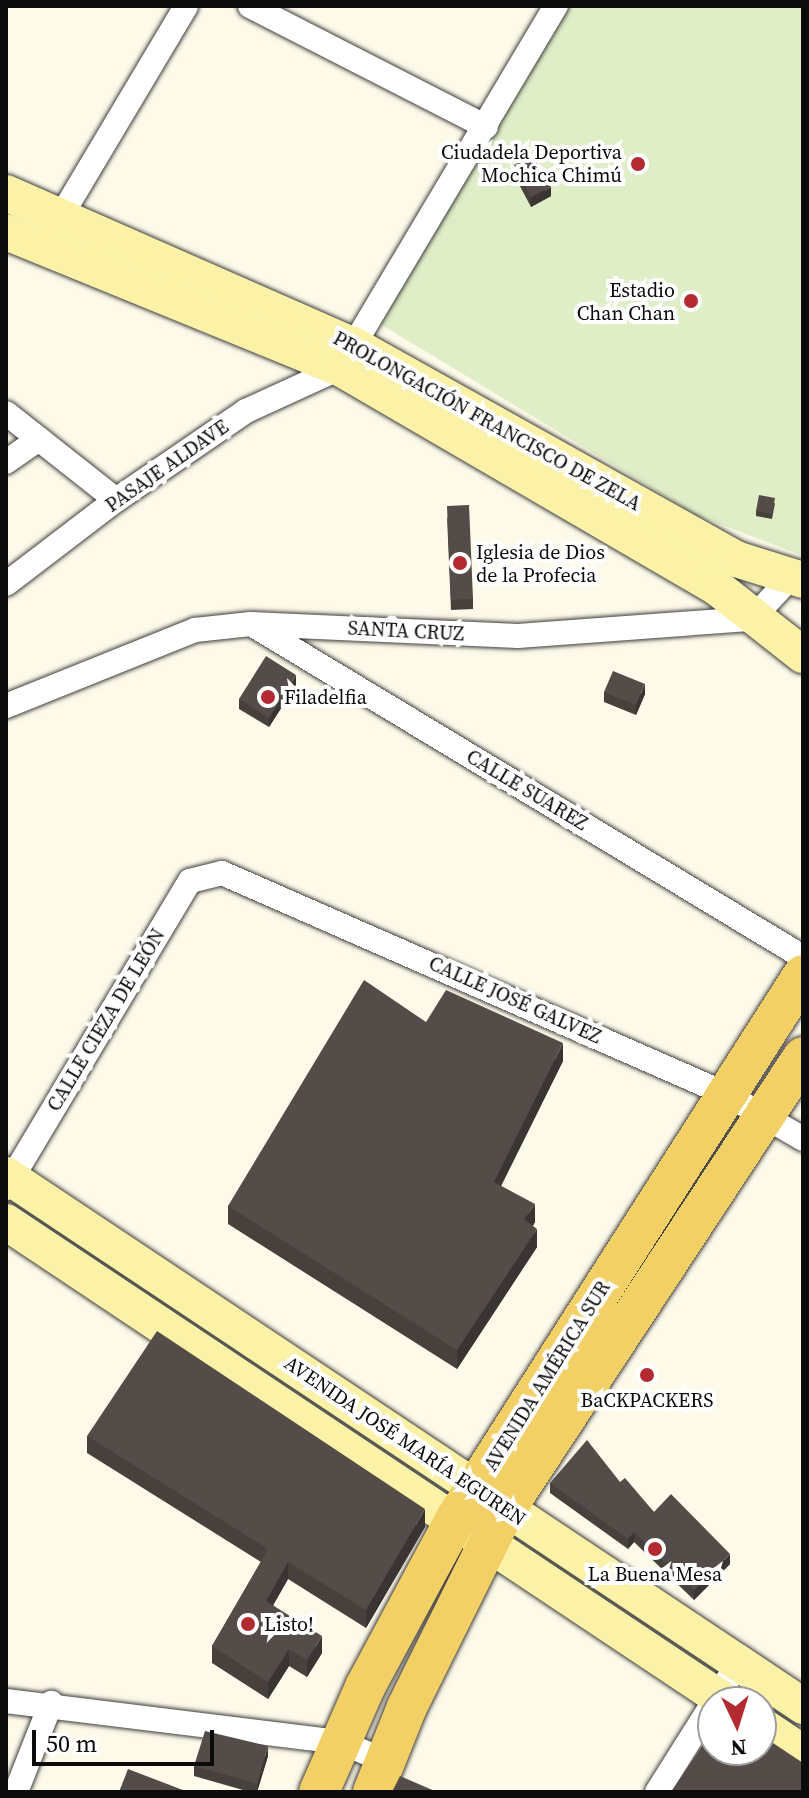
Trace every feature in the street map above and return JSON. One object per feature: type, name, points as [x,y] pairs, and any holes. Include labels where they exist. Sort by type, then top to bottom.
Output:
[{"type":"main road","name":"PROLONGACIÓN FRANCISCO DE ZELA","points":[[6,193],[61,216],[348,357],[736,559],[796,580]]},
{"type":"main road","name":"PROLONGACIÓN FRANCISCO DE ZELA","points":[[6,232],[348,357],[715,586],[752,619],[803,655]]},
{"type":"main road","name":"AVENIDA AMÉRICA SUR","points":[[319,1792],[340,1742],[586,1350],[726,1094],[803,975]]},
{"type":"main road","name":"AVENIDA AMÉRICA SUR","points":[[586,1350],[765,1116],[803,1057]]},
{"type":"main road","name":"AVENIDA JOSÉ MARÍA EGUREN","points":[[8,1181],[207,1306],[705,1686]]},
{"type":"main road","name":"AVENIDA JOSÉ MARÍA EGUREN","points":[[6,1222],[186,1338],[481,1515],[739,1662],[803,1706]]},
{"type":"main road","points":[[186,1338],[207,1306]]},
{"type":"main road","name":"AVENIDA AMÉRICA SUR","points":[[380,1777],[481,1515]]},
{"type":"main road","points":[[777,1736],[803,1753]]},
{"type":"street","points":[[61,216],[186,6]]},
{"type":"street","points":[[250,6],[486,127]]},
{"type":"street","points":[[348,357],[556,6]]},
{"type":"street","name":"PASAJE ALDAVE","points":[[6,584],[116,500],[246,411],[348,357]]},
{"type":"street","points":[[6,413],[116,500]]},
{"type":"street","points":[[6,462],[39,439]]},
{"type":"street","points":[[752,619],[796,580]]},
{"type":"street","name":"SANTA CRUZ","points":[[6,706],[195,630],[251,624],[518,636],[752,619]]},
{"type":"street","name":"CALLE SUAREZ","points":[[251,624],[803,957]]},
{"type":"street","name":"CALLE JOSÉ GALVEZ","points":[[222,873],[726,1094],[803,1139]]},
{"type":"street","name":"CALLE CIEZA DE LEÓN","points":[[8,1181],[190,881],[222,873]]},
{"type":"street","points":[[727,1686],[739,1662]]},
{"type":"street","points":[[6,1701],[51,1703],[340,1742],[380,1777]]},
{"type":"street","points":[[16,1792],[51,1703]]},
{"type":"street","points":[[657,1792],[697,1733]]},
{"type":"green space","name":"Ciudadela Deportiva Mochica Chimú","points":[[568,6],[803,6],[803,556],[696,515],[377,322]]},
{"type":"building","points":[[534,155],[551,187],[531,197],[514,165]]},
{"type":"building","points":[[759,495],[775,498],[772,514],[756,511]]},
{"type":"building","name":"Iglesia de Dios de la Profecia","points":[[469,505],[473,599],[451,600],[447,506]]},
{"type":"building","name":"Filadelfia","points":[[266,656],[296,675],[269,718],[239,699]]},
{"type":"building","points":[[613,671],[645,684],[636,705],[604,692]]},
{"type":"building","points":[[364,980],[426,1022],[446,990],[563,1043],[494,1182],[535,1204],[524,1219],[537,1229],[457,1350],[228,1206]]},
{"type":"building","points":[[157,1331],[425,1509],[366,1610],[288,1562],[266,1601],[322,1636],[307,1660],[289,1649],[268,1682],[212,1646],[268,1549],[87,1436]]},
{"type":"building","points":[[587,1440],[620,1482],[625,1478],[654,1512],[671,1494],[730,1554],[694,1590],[634,1532],[628,1539],[550,1483]]},
{"type":"building","points":[[205,1731],[268,1746],[257,1784],[194,1766]]},
{"type":"building","points":[[777,1746],[803,1763],[803,1792],[671,1792],[697,1754],[697,1766],[777,1766]]},
{"type":"building","points":[[128,1769],[188,1792],[119,1792]]},
{"type":"building","points":[[400,1776],[437,1792],[392,1792]]},
{"type":"place","name":"Ciudadela Deportiva Mochica Chimú","points":[[638,164]]},
{"type":"place","name":"Estadio Chan Chan","points":[[691,301]]},
{"type":"place","name":"Iglesia de Dios de la Profecia","points":[[460,563]]},
{"type":"place","name":"Filadelfia","points":[[268,697]]},
{"type":"place","name":"BaCKPACKERS","points":[[647,1375]]},
{"type":"place","name":"La Buena Mesa","points":[[655,1549]]},
{"type":"place","name":"Listo!","points":[[248,1624]]}]
